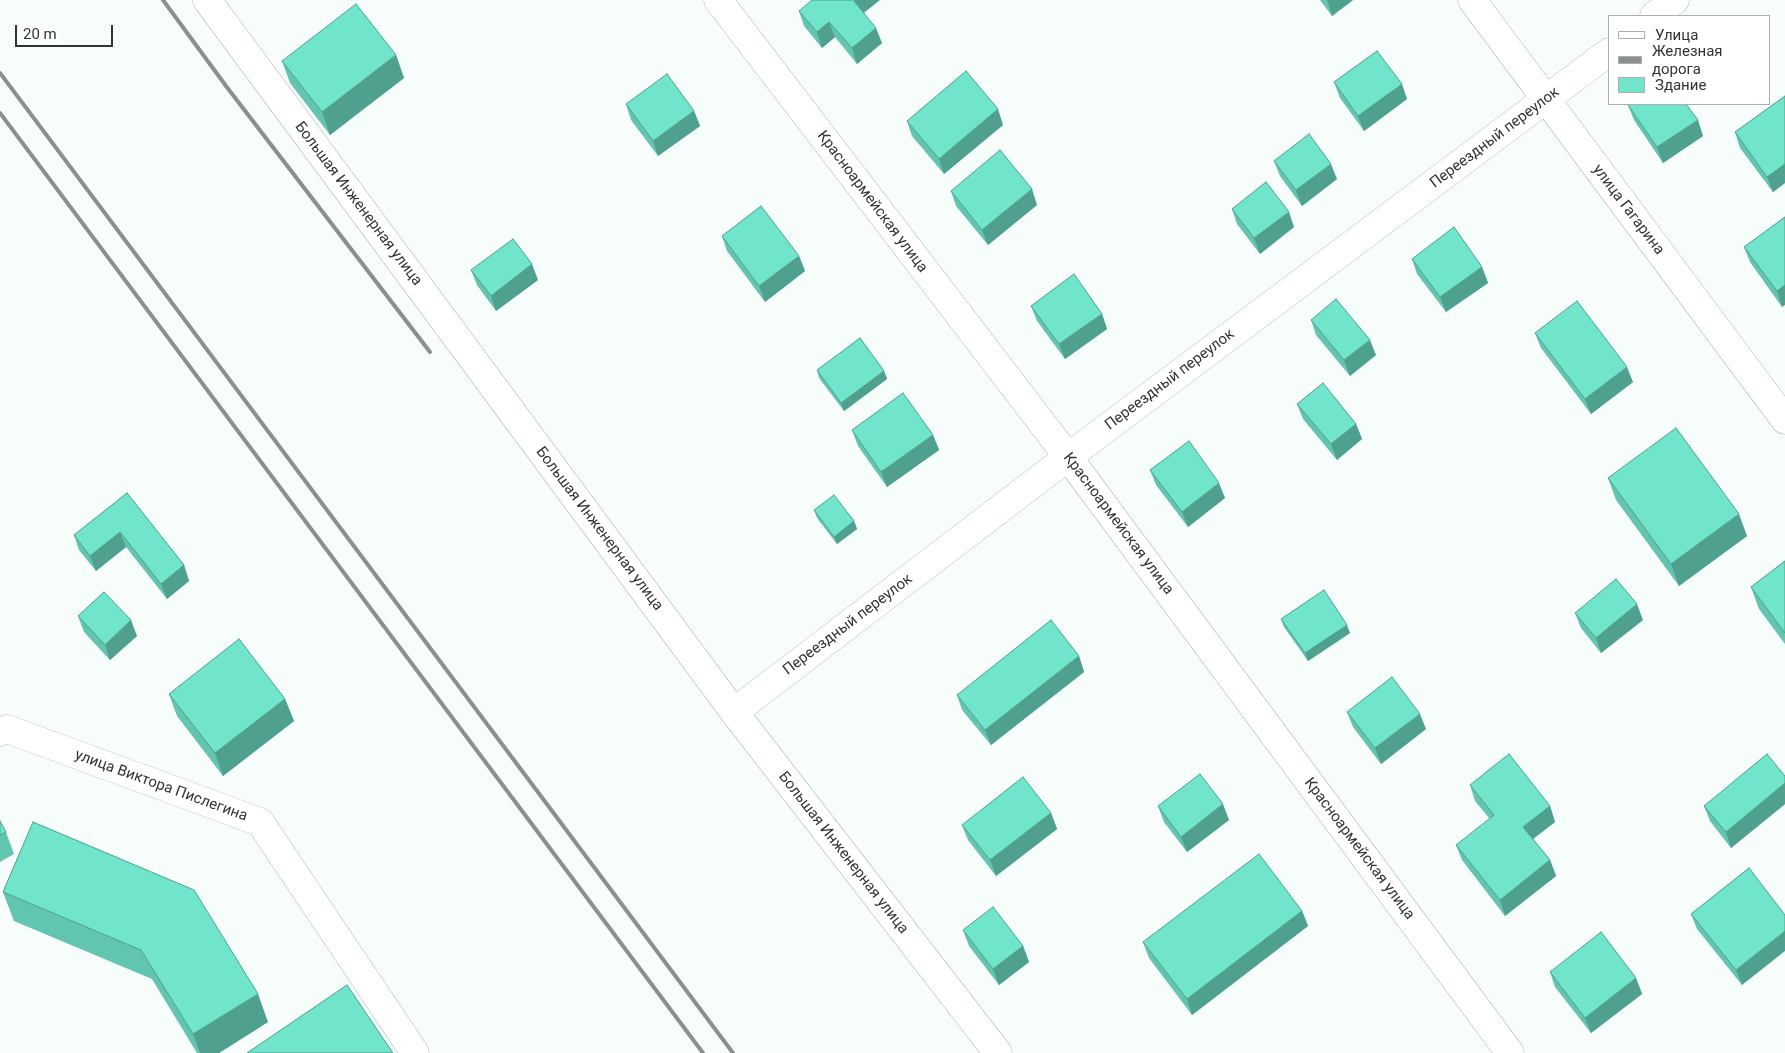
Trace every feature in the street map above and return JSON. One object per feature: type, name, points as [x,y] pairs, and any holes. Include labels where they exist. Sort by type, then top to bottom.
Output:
[{"type":"street","name":"Большая Инженерная улица","points":[[208,0],[734,712],[998,1053]]},
{"type":"street","name":"Красноармейская улица","points":[[718,0],[1068,456],[1510,1053]]},
{"type":"street","name":"улица Гагарина","points":[[1472,0],[1785,420]]},
{"type":"street","points":[[1655,15],[1675,0]]},
{"type":"street","name":"Переездный переулок","points":[[734,712],[1068,456],[1608,53]]},
{"type":"street","name":"улица Виктора Пислегина","points":[[0,732],[7,728],[260,822],[414,1053]]},
{"type":"building","points":[[812,0],[855,0],[876,28],[852,48],[829,22],[817,32],[799,11]]},
{"type":"building","points":[[356,4],[396,55],[322,112],[282,61]]},
{"type":"building","points":[[1377,51],[1402,84],[1358,116],[1334,82]]},
{"type":"building","points":[[966,71],[998,109],[939,159],[907,121]]},
{"type":"building","points":[[667,74],[694,111],[653,141],[626,104]]},
{"type":"building","points":[[1785,96],[1785,164],[1767,177],[1735,132]]},
{"type":"building","points":[[1628,105],[1687,105],[1698,120],[1657,147]]},
{"type":"building","points":[[1309,134],[1331,164],[1296,190],[1274,161]]},
{"type":"building","points":[[1000,150],[1032,189],[982,230],[951,191]]},
{"type":"building","points":[[1266,182],[1289,212],[1254,238],[1232,209]]},
{"type":"building","points":[[761,206],[799,256],[759,286],[722,236]]},
{"type":"building","points":[[1785,217],[1785,285],[1777,291],[1744,247]]},
{"type":"building","points":[[1454,227],[1482,267],[1440,297],[1412,259]]},
{"type":"building","points":[[513,239],[532,264],[491,296],[471,270]]},
{"type":"building","points":[[1074,274],[1102,314],[1059,344],[1031,306]]},
{"type":"building","points":[[1336,299],[1370,340],[1344,360],[1311,320]]},
{"type":"building","points":[[1577,301],[1627,367],[1585,399],[1535,333]]},
{"type":"building","points":[[860,338],[884,371],[841,403],[817,370]]},
{"type":"building","points":[[1323,383],[1356,424],[1331,444],[1297,404]]},
{"type":"building","points":[[903,393],[933,435],[881,472],[852,430]]},
{"type":"building","points":[[1676,428],[1739,514],[1671,564],[1608,478]]},
{"type":"building","points":[[1189,441],[1219,483],[1182,512],[1150,470]]},
{"type":"building","points":[[127,493],[184,565],[161,584],[120,532],[90,556],[74,535]]},
{"type":"building","points":[[834,495],[854,521],[834,537],[814,510]]},
{"type":"building","points":[[1785,561],[1785,633],[1751,587]]},
{"type":"building","points":[[1616,579],[1637,604],[1596,638],[1575,613]]},
{"type":"building","points":[[1324,590],[1347,625],[1305,653],[1281,619]]},
{"type":"building","points":[[104,592],[131,620],[105,645],[78,616]]},
{"type":"building","points":[[1051,620],[1079,656],[985,730],[957,695]]},
{"type":"building","points":[[239,639],[285,699],[215,753],[169,694]]},
{"type":"building","points":[[1392,677],[1420,714],[1375,748],[1347,712]]},
{"type":"building","points":[[1509,754],[1550,806],[1523,827],[1550,860],[1500,900],[1456,845],[1494,815],[1470,785]]},
{"type":"building","points":[[1767,754],[1785,776],[1785,783],[1726,832],[1704,806]]},
{"type":"building","points":[[1200,774],[1223,804],[1181,837],[1158,806]]},
{"type":"building","points":[[1023,777],[1051,813],[990,860],[962,825]]},
{"type":"building","points":[[0,821],[6,832],[0,835]]},
{"type":"building","points":[[33,822],[194,890],[258,994],[193,1034],[141,950],[3,892]]},
{"type":"building","points":[[1259,854],[1302,911],[1187,999],[1143,942]]},
{"type":"building","points":[[1749,868],[1785,915],[1785,931],[1736,970],[1691,914]]},
{"type":"building","points":[[993,907],[1023,946],[993,969],[963,930]]},
{"type":"building","points":[[1601,932],[1636,978],[1585,1018],[1550,972]]},
{"type":"building","points":[[347,985],[393,1053],[247,1053]]},
{"type":"railway","points":[[163,0],[226,86],[430,352]]},
{"type":"railway","points":[[0,73],[733,1053]]},
{"type":"railway","points":[[0,113],[703,1053]]}]
